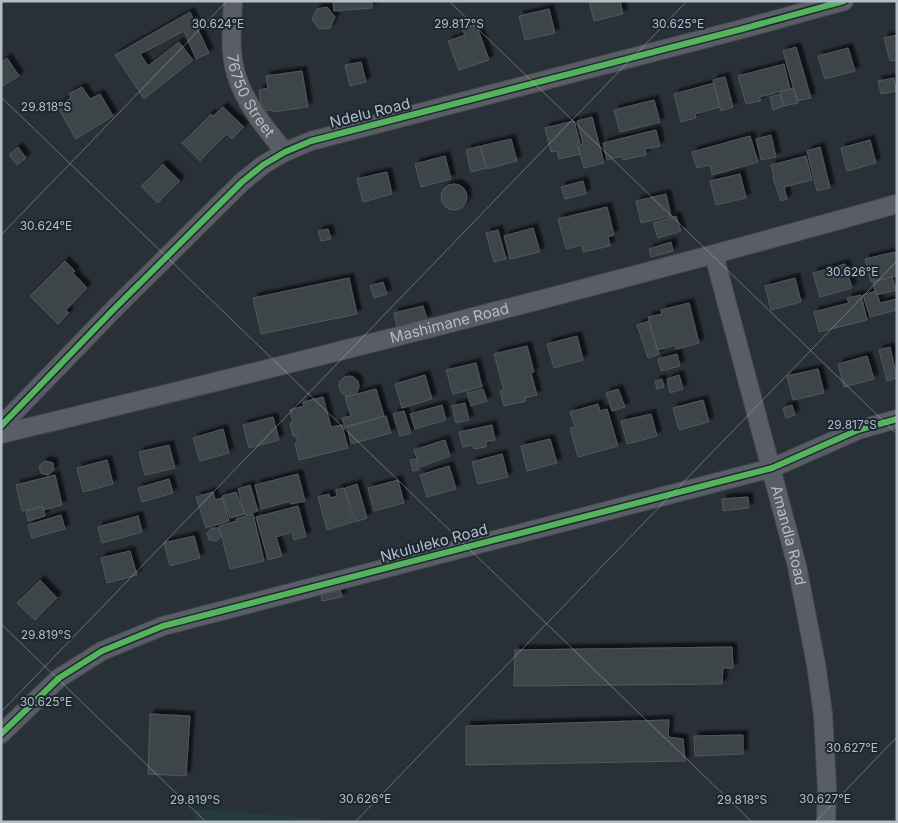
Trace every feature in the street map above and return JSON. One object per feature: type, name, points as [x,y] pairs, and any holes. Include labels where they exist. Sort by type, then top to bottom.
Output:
[{"type":"street","name":"76750 Street","points":[[233,1],[232,54],[236,74],[262,124],[285,152]]},
{"type":"street","name":"Ndelu Road","points":[[1,426],[113,310],[242,182],[263,165],[285,152],[311,141],[733,32],[844,1]]},
{"type":"street","name":"Mashimane Road","points":[[1,434],[260,372],[714,255],[897,204]]},
{"type":"street","name":"Amandla Road","points":[[714,255],[772,468],[796,566],[816,664],[823,714],[827,789],[826,822]]},
{"type":"street","name":"Nkululeko Road","points":[[1,734],[59,678],[102,651],[163,626],[772,468],[858,430],[897,419]]},
{"type":"green space","points":[[196,809],[366,822],[194,822]]},
{"type":"building","points":[[333,1],[372,1],[372,8],[334,11]]},
{"type":"building","points":[[589,1],[620,1],[623,14],[594,21]]},
{"type":"building","points":[[327,7],[335,17],[330,28],[319,29],[312,19],[317,9]]},
{"type":"building","points":[[549,9],[555,33],[525,40],[519,16]]},
{"type":"building","points":[[190,12],[209,53],[196,59],[184,31],[140,54],[148,66],[179,42],[193,60],[144,99],[115,55]]},
{"type":"building","points":[[476,24],[489,60],[459,70],[448,41],[465,35],[462,29]]},
{"type":"building","points":[[897,35],[897,60],[890,61],[884,38]]},
{"type":"building","points":[[796,47],[811,98],[797,101],[783,51]]},
{"type":"building","points":[[848,48],[855,71],[825,79],[818,56]]},
{"type":"building","points":[[7,58],[19,76],[1,87],[1,63]]},
{"type":"building","points":[[361,62],[366,82],[350,86],[345,65]]},
{"type":"building","points":[[784,64],[790,89],[759,97],[761,101],[746,104],[738,76]]},
{"type":"building","points":[[302,71],[308,107],[273,112],[272,110],[262,111],[259,90],[268,88],[266,76]]},
{"type":"building","points":[[725,77],[733,107],[721,111],[713,80]]},
{"type":"building","points":[[894,78],[896,91],[881,94],[878,81]]},
{"type":"building","points":[[714,83],[720,107],[695,114],[696,118],[681,122],[674,94]]},
{"type":"building","points":[[82,87],[90,99],[100,94],[113,116],[76,139],[57,106],[71,98],[69,94]]},
{"type":"building","points":[[794,88],[798,103],[784,106],[780,92]]},
{"type":"building","points":[[780,94],[784,106],[773,110],[770,97]]},
{"type":"building","points":[[654,100],[660,122],[620,132],[614,110]]},
{"type":"building","points":[[223,107],[244,127],[232,139],[227,134],[200,161],[182,143],[211,114],[213,116]]},
{"type":"building","points":[[592,117],[604,163],[584,168],[578,146],[583,143],[577,121]]},
{"type":"building","points":[[574,121],[580,143],[577,144],[580,154],[559,159],[557,151],[551,152],[545,128]]},
{"type":"building","points":[[656,130],[660,146],[645,149],[646,155],[623,160],[622,156],[607,160],[603,143]]},
{"type":"building","points":[[771,135],[776,157],[761,160],[756,139]]},
{"type":"building","points":[[750,136],[758,162],[712,175],[710,165],[697,168],[692,152]]},
{"type":"building","points":[[511,139],[517,161],[487,169],[481,146]]},
{"type":"building","points":[[870,140],[876,163],[847,171],[841,148]]},
{"type":"building","points":[[480,146],[486,168],[471,172],[466,150]]},
{"type":"building","points":[[18,147],[26,158],[17,165],[9,155]]},
{"type":"building","points":[[820,147],[830,188],[817,191],[807,151]]},
{"type":"building","points":[[445,156],[451,179],[421,187],[415,164]]},
{"type":"building","points":[[806,156],[812,180],[784,187],[787,199],[781,201],[773,178],[771,165]]},
{"type":"building","points":[[163,164],[180,181],[158,203],[141,186]]},
{"type":"building","points":[[387,172],[392,194],[363,202],[357,179]]},
{"type":"building","points":[[740,174],[746,198],[716,205],[710,181]]},
{"type":"building","points":[[583,181],[586,194],[565,199],[561,187]]},
{"type":"building","points":[[454,184],[463,188],[467,197],[463,206],[454,210],[445,206],[441,197],[445,188]]},
{"type":"building","points":[[666,194],[671,216],[641,223],[636,201]]},
{"type":"building","points":[[607,207],[614,235],[608,237],[610,246],[583,252],[582,245],[566,249],[558,219]]},
{"type":"building","points":[[676,216],[681,231],[658,238],[653,223]]},
{"type":"building","points":[[533,228],[540,252],[510,259],[504,236]]},
{"type":"building","points":[[328,229],[331,239],[321,241],[318,231]]},
{"type":"building","points":[[498,230],[506,259],[494,262],[486,233]]},
{"type":"building","points":[[671,242],[673,251],[651,257],[649,249]]},
{"type":"building","points":[[895,252],[897,276],[871,282],[865,259]]},
{"type":"building","points":[[65,261],[87,288],[66,310],[69,313],[58,324],[30,296]]},
{"type":"building","points":[[845,264],[852,288],[820,297],[813,273]]},
{"type":"building","points":[[892,277],[896,290],[876,295],[873,282]]},
{"type":"building","points":[[349,278],[357,314],[261,334],[253,298]]},
{"type":"building","points":[[795,278],[801,302],[771,310],[765,286]]},
{"type":"building","points":[[383,282],[387,294],[374,298],[370,286]]},
{"type":"building","points":[[876,291],[880,303],[897,299],[897,310],[870,317],[863,295]]},
{"type":"building","points":[[861,295],[867,320],[819,332],[814,312],[849,303],[847,298]]},
{"type":"building","points":[[689,303],[699,343],[676,349],[675,345],[657,350],[648,317],[662,314],[661,310]]},
{"type":"building","points":[[423,306],[427,319],[397,327],[394,313]]},
{"type":"building","points":[[649,321],[659,354],[648,358],[637,325]]},
{"type":"building","points":[[577,336],[583,360],[554,368],[547,344]]},
{"type":"building","points":[[527,346],[534,372],[531,373],[537,395],[525,398],[526,401],[504,406],[500,391],[504,390],[494,354]]},
{"type":"building","points":[[890,347],[897,378],[887,381],[879,350]]},
{"type":"building","points":[[677,354],[680,366],[661,371],[658,359]]},
{"type":"building","points":[[867,356],[874,379],[844,387],[838,364]]},
{"type":"building","points":[[476,363],[482,387],[453,394],[446,370]]},
{"type":"building","points":[[818,369],[824,393],[793,400],[787,376]]},
{"type":"building","points":[[425,375],[432,399],[402,408],[395,384]]},
{"type":"building","points":[[679,375],[683,389],[670,393],[667,379]]},
{"type":"building","points":[[349,376],[356,379],[359,386],[356,393],[349,396],[342,393],[339,386],[342,379]]},
{"type":"building","points":[[662,379],[664,387],[657,389],[655,381]]},
{"type":"building","points":[[376,389],[384,416],[345,428],[342,418],[351,416],[345,397]]},
{"type":"building","points":[[483,389],[487,401],[471,406],[467,393]]},
{"type":"building","points":[[618,389],[625,407],[612,411],[606,393]]},
{"type":"building","points":[[323,397],[331,427],[342,425],[348,448],[299,460],[295,443],[298,442],[296,436],[293,436],[290,423],[293,422],[290,410],[304,406],[303,402]]},
{"type":"building","points":[[703,400],[709,422],[679,430],[673,408]]},
{"type":"building","points":[[465,403],[469,420],[456,423],[452,406]]},
{"type":"building","points":[[598,404],[600,411],[607,409],[618,446],[578,457],[570,428],[575,427],[570,412]]},
{"type":"building","points":[[442,405],[446,420],[415,429],[410,414]]},
{"type":"building","points":[[792,405],[795,415],[786,418],[783,408]]},
{"type":"building","points":[[404,411],[411,433],[400,436],[393,414]]},
{"type":"building","points":[[651,414],[657,436],[627,444],[621,421]]},
{"type":"building","points":[[386,416],[391,433],[351,444],[347,426]]},
{"type":"building","points":[[273,417],[279,440],[249,448],[243,425]]},
{"type":"building","points":[[492,425],[495,440],[486,442],[486,447],[474,449],[473,445],[463,447],[459,432]]},
{"type":"building","points":[[223,429],[229,453],[200,461],[193,438]]},
{"type":"building","points":[[550,439],[557,463],[527,471],[521,446]]},
{"type":"building","points":[[445,440],[450,456],[420,467],[414,450]]},
{"type":"building","points":[[169,445],[175,468],[145,475],[139,452]]},
{"type":"building","points":[[502,454],[508,477],[478,484],[472,462]]},
{"type":"building","points":[[416,459],[419,470],[413,471],[410,460]]},
{"type":"building","points":[[107,460],[113,484],[83,492],[77,468]]},
{"type":"building","points":[[45,461],[53,463],[54,470],[48,475],[41,473],[39,466]]},
{"type":"building","points":[[449,466],[456,489],[427,497],[420,475]]},
{"type":"building","points":[[298,474],[305,501],[291,504],[290,501],[261,509],[255,485]]},
{"type":"building","points":[[55,475],[62,505],[43,510],[42,506],[22,511],[16,485]]},
{"type":"building","points":[[169,479],[173,493],[142,502],[138,488]]},
{"type":"building","points":[[398,480],[404,503],[374,511],[368,488]]},
{"type":"building","points":[[357,484],[367,518],[355,522],[345,488]]},
{"type":"building","points":[[250,485],[258,511],[245,515],[238,489]]},
{"type":"building","points":[[344,488],[353,522],[327,530],[318,497],[329,494],[330,498],[337,496],[336,490]]},
{"type":"building","points":[[213,492],[215,500],[222,498],[229,521],[206,528],[196,497]]},
{"type":"building","points":[[236,492],[245,514],[230,518],[222,496]]},
{"type":"building","points":[[748,497],[749,508],[723,511],[722,499]]},
{"type":"building","points":[[298,506],[306,536],[294,540],[292,532],[276,537],[282,556],[268,560],[256,517]]},
{"type":"building","points":[[43,507],[45,516],[28,521],[26,511]]},
{"type":"building","points":[[253,514],[264,561],[230,569],[219,526]]},
{"type":"building","points":[[61,515],[65,529],[32,538],[28,525]]},
{"type":"building","points":[[138,516],[142,532],[102,543],[98,527]]},
{"type":"building","points":[[212,528],[219,528],[221,536],[217,541],[209,540],[207,533]]},
{"type":"building","points":[[194,536],[200,558],[170,566],[164,543]]},
{"type":"building","points":[[130,551],[137,575],[107,583],[101,558]]},
{"type":"building","points":[[40,580],[57,598],[35,620],[17,603]]},
{"type":"building","points":[[339,585],[342,597],[322,601],[320,588]]},
{"type":"building","points":[[732,647],[733,668],[723,668],[722,684],[514,686],[515,650]]},
{"type":"building","points":[[150,714],[190,716],[186,776],[148,774]]},
{"type":"building","points":[[669,720],[668,737],[683,739],[685,761],[466,765],[466,726]]},
{"type":"building","points":[[743,735],[743,754],[695,756],[694,736]]},
{"type":"cycle path","points":[[1,426],[113,310],[242,182],[263,165],[285,152],[311,141],[844,1]]},
{"type":"cycle path","points":[[1,734],[59,678],[102,651],[163,626],[772,468],[858,430],[897,419]]}]
